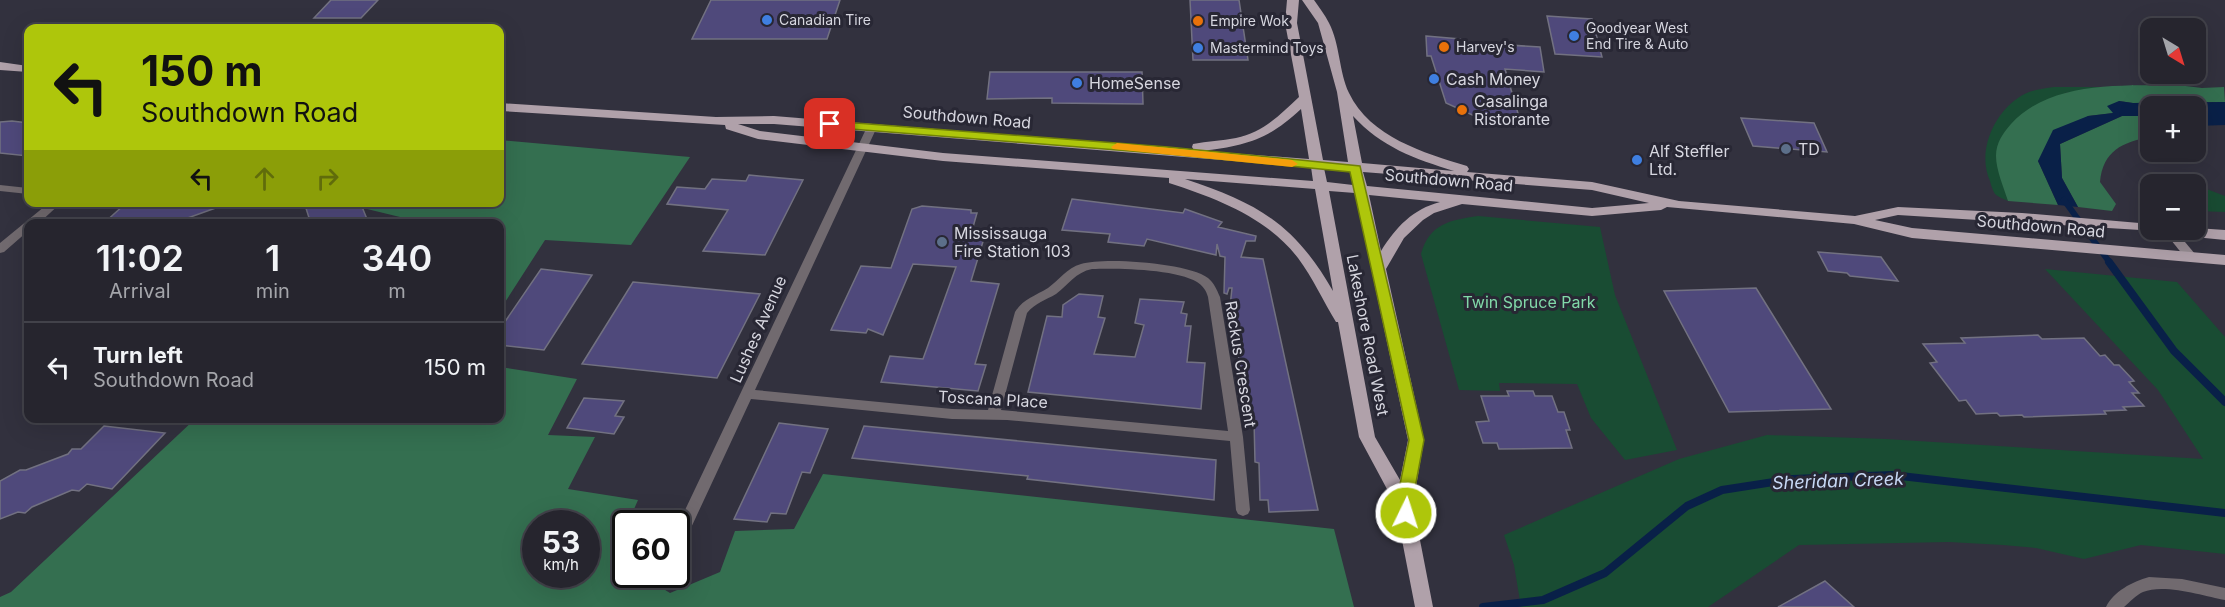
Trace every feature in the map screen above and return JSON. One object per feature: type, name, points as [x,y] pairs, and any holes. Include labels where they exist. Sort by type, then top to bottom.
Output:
[{"type":"main road","name":"Lakeshore Road West","points":[[1293,0],[1291,23],[1367,437],[1404,504],[1424,607]]},
{"type":"main road","name":"Lakeshore Road West","points":[[1308,0],[1324,23],[1342,92],[1360,190],[1416,440],[1404,504]]},
{"type":"main road","points":[[0,66],[24,69]]},
{"type":"main road","points":[[1342,92],[1371,129],[1403,149],[1418,156],[1491,177]]},
{"type":"main road","points":[[1168,151],[1242,143],[1261,137],[1273,129],[1306,97]]},
{"type":"main road","name":"Southdown Road","points":[[504,107],[716,121],[774,120],[1168,151],[1316,166],[1491,177],[1592,186],[1679,205],[1854,220],[1912,233],[2225,260]]},
{"type":"main road","name":"Southdown Road","points":[[716,121],[758,135],[943,157],[1320,186],[1592,212],[1679,205]]},
{"type":"main road","points":[[1149,172],[1229,198],[1273,224],[1304,256],[1346,326]]},
{"type":"main road","points":[[1378,270],[1392,244],[1408,223],[1427,211],[1447,204],[1481,201]]},
{"type":"main road","name":"Southdown Road","points":[[1854,220],[1898,211],[2022,217],[2140,227]]},
{"type":"main road","points":[[2206,233],[2225,235]]},
{"type":"main road","points":[[2177,240],[2190,257]]},
{"type":"street","name":"Lushes Avenue","points":[[690,515],[872,127]]},
{"type":"street","points":[[0,188],[24,191]]},
{"type":"street","points":[[37,219],[51,207]]},
{"type":"street","points":[[0,249],[24,230]]},
{"type":"street","name":"Rackus Crescent","points":[[993,414],[1021,312],[1028,303],[1052,290],[1072,272],[1091,265],[1194,275],[1205,282],[1212,292],[1236,437],[1243,510]]},
{"type":"street","name":"Toscana Place","points":[[747,394],[952,414],[993,414],[1236,437]]},
{"type":"street","points":[[2114,607],[2139,586],[2149,584],[2225,594]]},
{"type":"green space","points":[[2111,86],[2224,87],[2225,102],[2206,102],[2206,96],[2140,96],[2140,103],[2119,101],[2114,113],[2088,116],[2038,161],[2058,205],[2008,201],[2000,179],[1996,156],[2000,138],[2008,127],[2027,110],[2046,99],[2089,88]]},
{"type":"green space","points":[[2054,87],[2108,87],[2065,93],[1996,157],[2008,201],[1999,197],[1992,188],[1985,158],[1995,124],[2009,105],[2022,95]]},
{"type":"green space","points":[[2122,116],[2140,116],[2140,140],[2123,145],[2116,150],[2110,155],[2102,171],[2100,182],[2116,204],[2112,211],[2078,207],[2062,178],[2060,144]]},
{"type":"green space","points":[[504,140],[690,157],[631,245],[545,240],[504,304],[504,219],[405,219],[367,209],[372,207],[504,207]]},
{"type":"green space","points":[[2206,189],[2225,196],[2225,212],[2206,211]]},
{"type":"green space","name":"Twin Spruce Park","points":[[1478,216],[1600,227],[1615,295],[1677,450],[1625,460],[1591,418],[1577,384],[1499,383],[1500,391],[1459,390],[1421,254],[1429,236],[1442,225],[1458,219]]},
{"type":"green space","points":[[2045,269],[2177,282],[2225,337],[2225,554],[2141,545],[2084,559],[2036,548],[1949,542],[1799,545],[1708,607],[1521,607],[1514,565],[1504,535],[1679,459],[1767,435],[1886,439],[2203,459],[2158,390]]},
{"type":"green space","points":[[504,368],[577,379],[548,435],[595,437],[568,489],[638,500],[634,510],[612,510],[612,588],[662,588],[670,593],[682,588],[690,588],[690,585],[720,572],[735,531],[794,529],[823,474],[1334,529],[1354,607],[0,607],[0,597],[11,592],[191,423],[504,423]]},
{"type":"water","points":[[2119,101],[2140,103],[2140,116],[2122,116],[2060,144],[2062,178],[2078,207],[2058,205],[2038,161],[2053,130],[2088,116],[2113,113],[2107,106]]},
{"type":"water","points":[[2206,102],[2225,102],[2225,125],[2206,126]]},
{"type":"building","points":[[331,0],[378,0],[361,18],[314,18]]},
{"type":"building","name":"Canadian Tire","points":[[711,0],[840,0],[827,39],[692,39]]},
{"type":"building","points":[[1190,0],[1239,0],[1248,60],[1193,60]]},
{"type":"building","name":"Goodyear West End Tire & Auto","points":[[1547,16],[1592,19],[1602,57],[1555,54]]},
{"type":"building","points":[[1426,36],[1460,39],[1460,42],[1540,47],[1544,72],[1505,69],[1522,127],[1479,118],[1446,103],[1431,56],[1427,56]]},
{"type":"building","points":[[990,72],[1142,72],[1143,104],[1052,103],[1052,98],[987,99]]},
{"type":"building","points":[[1741,118],[1814,123],[1827,152],[1753,146]]},
{"type":"building","points":[[0,122],[24,122],[24,156],[0,153]]},
{"type":"building","points":[[749,175],[803,180],[765,255],[703,251],[728,210],[667,204],[677,187],[705,189],[712,179],[746,181]]},
{"type":"building","points":[[1072,199],[1183,213],[1185,209],[1222,222],[1218,227],[1256,236],[1255,241],[1246,241],[1241,257],[1263,259],[1318,510],[1269,512],[1268,500],[1260,500],[1259,463],[1255,462],[1254,420],[1251,420],[1233,328],[1238,309],[1230,307],[1232,288],[1229,288],[1227,294],[1224,293],[1225,257],[1220,256],[1217,244],[1216,255],[1147,239],[1144,246],[1108,242],[1110,234],[1062,230]]},
{"type":"building","points":[[922,206],[971,210],[971,213],[977,213],[971,234],[985,235],[971,281],[999,284],[975,364],[986,365],[978,391],[881,382],[890,356],[923,359],[956,267],[913,264],[883,335],[868,329],[866,333],[831,330],[861,266],[891,268],[912,209]]},
{"type":"building","points":[[122,207],[218,207],[185,219],[108,219]]},
{"type":"building","points":[[306,207],[362,207],[367,219],[309,219]]},
{"type":"building","points":[[1818,252],[1881,257],[1898,281],[1850,276],[1847,273],[1828,271]]},
{"type":"building","points":[[541,269],[592,275],[544,350],[504,345],[504,323]]},
{"type":"building","points":[[633,282],[760,294],[717,378],[582,364]]},
{"type":"building","points":[[1756,288],[1831,409],[1729,412],[1664,291]]},
{"type":"building","points":[[1079,294],[1103,296],[1098,317],[1105,318],[1094,354],[1135,357],[1144,325],[1135,323],[1140,299],[1184,302],[1181,313],[1187,314],[1185,326],[1191,326],[1187,362],[1205,363],[1201,409],[1028,392],[1047,316],[1062,317],[1063,305]]},
{"type":"building","points":[[2038,335],[2042,339],[2084,338],[2100,356],[2105,355],[2114,365],[2119,365],[2134,381],[2129,382],[2139,393],[2132,393],[2144,406],[2104,411],[2106,414],[2024,417],[2022,415],[2000,416],[1997,413],[1976,414],[1966,400],[1959,401],[1930,363],[1937,362],[1923,344],[1965,343],[1961,338]]},
{"type":"building","points":[[1507,391],[1533,391],[1535,396],[1552,396],[1558,412],[1564,412],[1570,430],[1566,430],[1572,448],[1499,449],[1497,443],[1483,443],[1476,422],[1489,421],[1481,396],[1509,396]]},
{"type":"building","points":[[584,398],[624,401],[615,416],[624,417],[614,434],[567,428]]},
{"type":"building","points":[[779,423],[828,429],[810,473],[802,472],[786,514],[771,513],[767,522],[734,519]]},
{"type":"building","points":[[104,426],[165,433],[112,489],[87,484],[79,491],[72,490],[32,507],[25,513],[18,512],[0,519],[0,481],[20,470],[26,470],[68,454],[72,449],[81,449]]},
{"type":"building","points":[[864,426],[1216,460],[1214,500],[1027,479],[1028,476],[852,458]]},
{"type":"building","points":[[1825,581],[1854,607],[1778,607]]},
{"type":"waterway","name":"Sheridan Creek","points":[[2064,200],[2110,263]]},
{"type":"waterway","name":"Sheridan Creek","points":[[2109,262],[2174,351],[2225,402]]},
{"type":"waterway","name":"Sheridan Creek","points":[[1483,607],[1543,600],[1605,573],[1687,506],[1722,490],[1793,479],[1892,475],[2225,513]]},
{"type":"slow traffic","points":[[1117,147],[1292,164]]},
{"type":"place","name":"Canadian Tire","points":[[767,20]]},
{"type":"place","name":"Empire Wok","points":[[1198,21]]},
{"type":"place","name":"Goodyear West End Tire & Auto","points":[[1574,36]]},
{"type":"place","name":"Harvey's","points":[[1444,47]]},
{"type":"place","name":"Mastermind Toys","points":[[1198,48]]},
{"type":"place","name":"Cash Money","points":[[1434,79]]},
{"type":"place","name":"HomeSense","points":[[1077,83]]},
{"type":"place","name":"Casalinga Ristorante","points":[[1462,110]]},
{"type":"place","name":"TD","points":[[1786,149]]},
{"type":"place","name":"Alf Steffler Ltd.","points":[[1637,160]]},
{"type":"place","name":"Mississauga Fire Station 103","points":[[942,242]]},
{"type":"route","points":[[830,124],[1356,168],[1416,440],[1404,504],[1406,513]]}]
